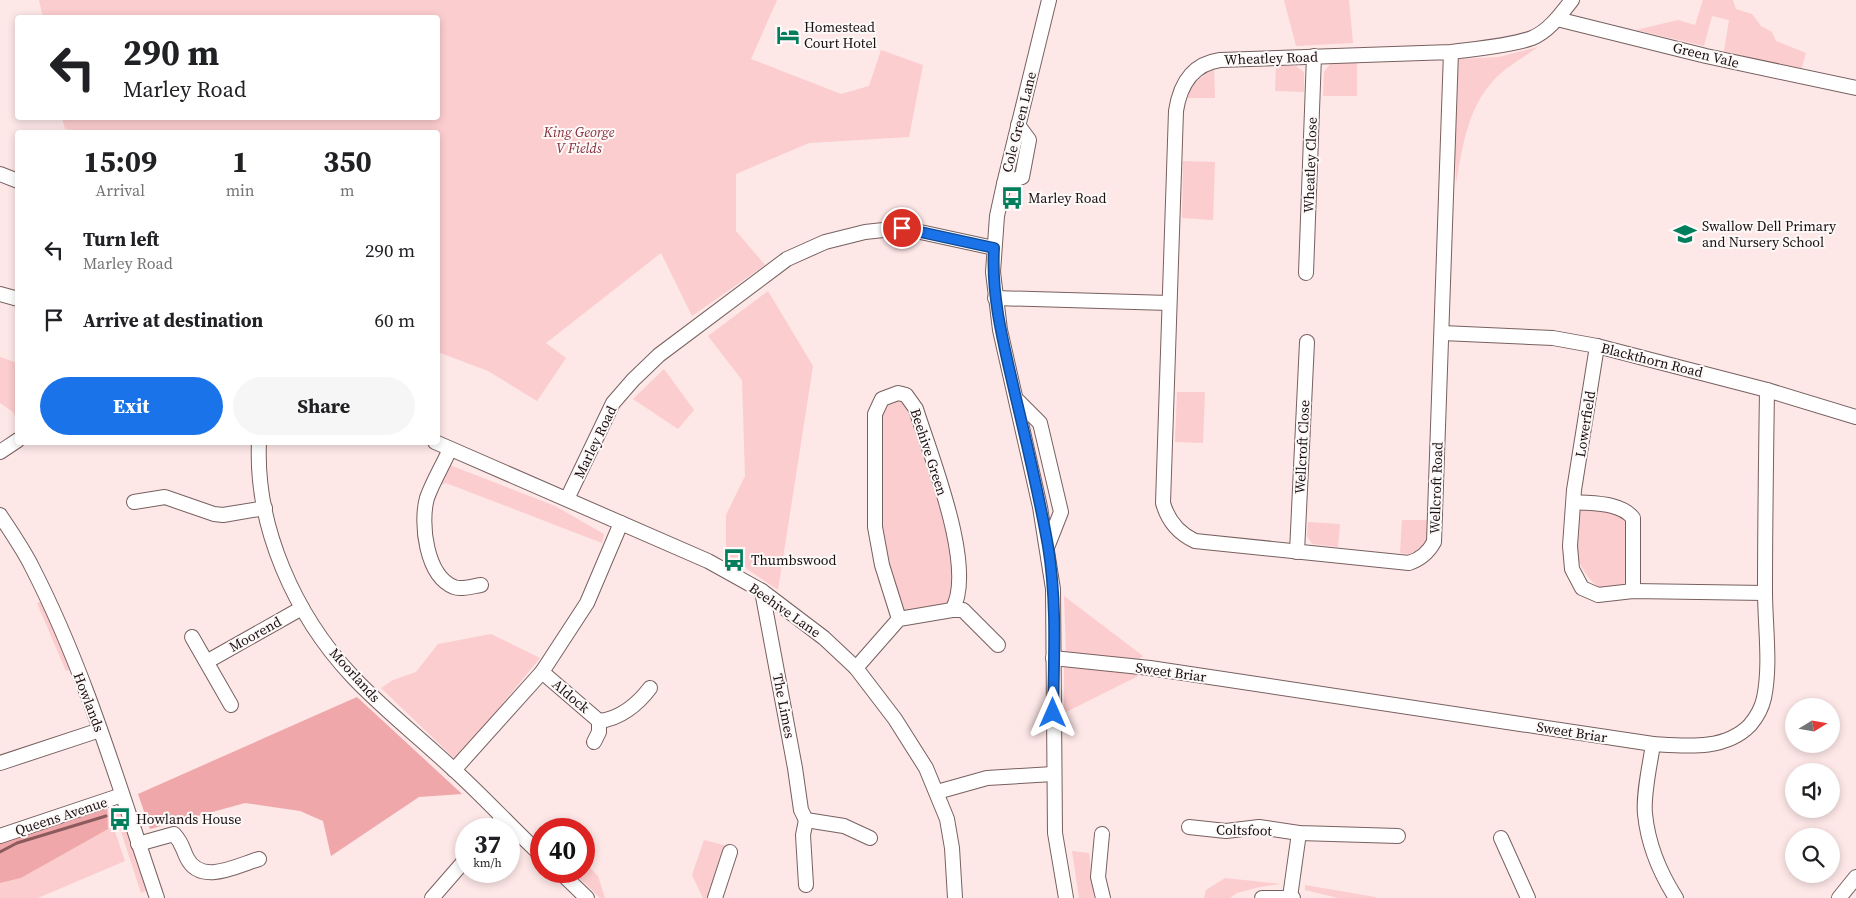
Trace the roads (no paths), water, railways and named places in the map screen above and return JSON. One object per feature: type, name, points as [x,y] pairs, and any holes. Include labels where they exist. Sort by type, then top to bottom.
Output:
[{"type":"street","name":"Wheatley Road","points":[[1169,303],[1176,111],[1179,94],[1188,78],[1199,67],[1209,62],[1314,56],[1451,52],[1533,37],[1557,19],[1572,0]]},
{"type":"street","name":"Cole Green Lane","points":[[1044,1],[1018,125],[1029,140],[1022,177],[1004,184],[994,248],[995,298],[1000,330],[1048,546],[1053,589],[1054,833],[1066,898]]},
{"type":"street","name":"Green Vale","points":[[1557,19],[1706,56],[1856,88]]},
{"type":"street","name":"Wellcroft Road","points":[[1169,303],[1163,503],[1167,517],[1184,536],[1195,541],[1409,564],[1417,561],[1429,551],[1434,542],[1451,52]]},
{"type":"street","name":"Wheatley Close","points":[[1306,273],[1314,56]]},
{"type":"street","points":[[0,174],[15,180]]},
{"type":"street","name":"Marley Road","points":[[568,499],[613,403],[633,380],[659,355],[787,259],[825,242],[865,232],[902,228],[994,248]]},
{"type":"street","points":[[0,294],[15,298]]},
{"type":"street","points":[[995,298],[1169,303]]},
{"type":"street","name":"Blackthorn Road","points":[[1442,333],[1553,338],[1597,346],[1767,390],[1856,417]]},
{"type":"street","name":"Wellcroft Close","points":[[1297,552],[1307,342]]},
{"type":"street","name":"Lowerfield","points":[[1597,346],[1574,490],[1575,502],[1570,546],[1572,569],[1582,588],[1598,595],[1633,591],[1765,593]]},
{"type":"street","name":"Sweet Briar","points":[[1054,658],[1160,669],[1653,744],[1700,747],[1730,739],[1749,726],[1756,716],[1764,699],[1767,673],[1765,593],[1767,390]]},
{"type":"street","name":"Beehive Green","points":[[899,619],[882,565],[874,527],[875,414],[882,399],[898,393],[906,395],[916,409],[950,515],[960,572],[958,594],[952,610]]},
{"type":"street","points":[[1017,400],[1040,423],[1061,512],[1048,546]]},
{"type":"street","points":[[0,452],[15,442]]},
{"type":"street","name":"Beehive Lane","points":[[440,444],[708,561],[762,591],[824,638],[856,668],[895,719],[926,768],[947,819],[952,848],[955,898]]},
{"type":"street","name":"Moorlands","points":[[259,445],[260,477],[265,508],[279,559],[302,608],[318,633],[351,674],[454,770],[493,818]]},
{"type":"street","points":[[450,449],[428,497],[423,518],[425,539],[434,564],[447,583],[457,588],[481,585]]},
{"type":"street","points":[[134,502],[164,497],[214,514],[223,515],[265,508]]},
{"type":"street","points":[[1575,502],[1619,507],[1626,510],[1633,518],[1633,591]]},
{"type":"street","name":"Howlands","points":[[0,515],[32,566],[66,641],[100,730],[157,898]]},
{"type":"street","points":[[454,770],[542,672],[586,603],[621,523]]},
{"type":"street","name":"The Limes","points":[[762,591],[796,768],[801,810],[806,820],[803,835],[806,885]]},
{"type":"street","name":"Moorend","points":[[208,660],[302,608]]},
{"type":"street","points":[[856,668],[899,619],[952,610],[963,610],[998,645]]},
{"type":"street","points":[[192,637],[208,660],[231,705]]},
{"type":"street","name":"Aldock","points":[[542,672],[600,721]]},
{"type":"street","name":"Aldock","points":[[600,721],[617,716],[641,699],[650,688]]},
{"type":"street","name":"Aldock","points":[[594,742],[599,732],[600,721]]},
{"type":"street","points":[[0,763],[100,730]]},
{"type":"street","points":[[1653,744],[1645,813],[1651,842],[1664,879],[1676,898]]},
{"type":"street","points":[[937,792],[987,778],[1053,774]]},
{"type":"street","name":"Queens Avenue","points":[[0,836],[122,796]]},
{"type":"street","points":[[806,820],[844,826],[870,838]]},
{"type":"street","name":"Coltsfoot","points":[[1189,827],[1226,831],[1259,827],[1299,833],[1398,836]]},
{"type":"street","points":[[1262,898],[1292,898],[1299,833]]},
{"type":"street","points":[[138,844],[174,834],[182,844],[187,859],[196,869],[214,874],[259,858]]},
{"type":"street","points":[[1102,834],[1098,877],[1102,898]]},
{"type":"street","points":[[1502,838],[1528,898]]},
{"type":"street","points":[[715,898],[730,852]]},
{"type":"street","points":[[432,898],[455,872]]},
{"type":"street","points":[[1839,898],[1856,877]]},
{"type":"street","points":[[571,883],[587,898]]},
{"type":"waterway","points":[[0,852],[17,843],[106,816]]},
{"type":"place","name":"Homestead Court Hotel","points":[[788,35]]},
{"type":"place","name":"Marley Road","points":[[1012,198]]},
{"type":"place","name":"Swallow Dell Primary and Nursery School","points":[[1685,234]]},
{"type":"place","name":"Thumbswood","points":[[734,560]]},
{"type":"place","name":"Howlands House","points":[[120,819]]},
{"type":"park label","name":"King George V Fields","points":[[579,140]]}]
